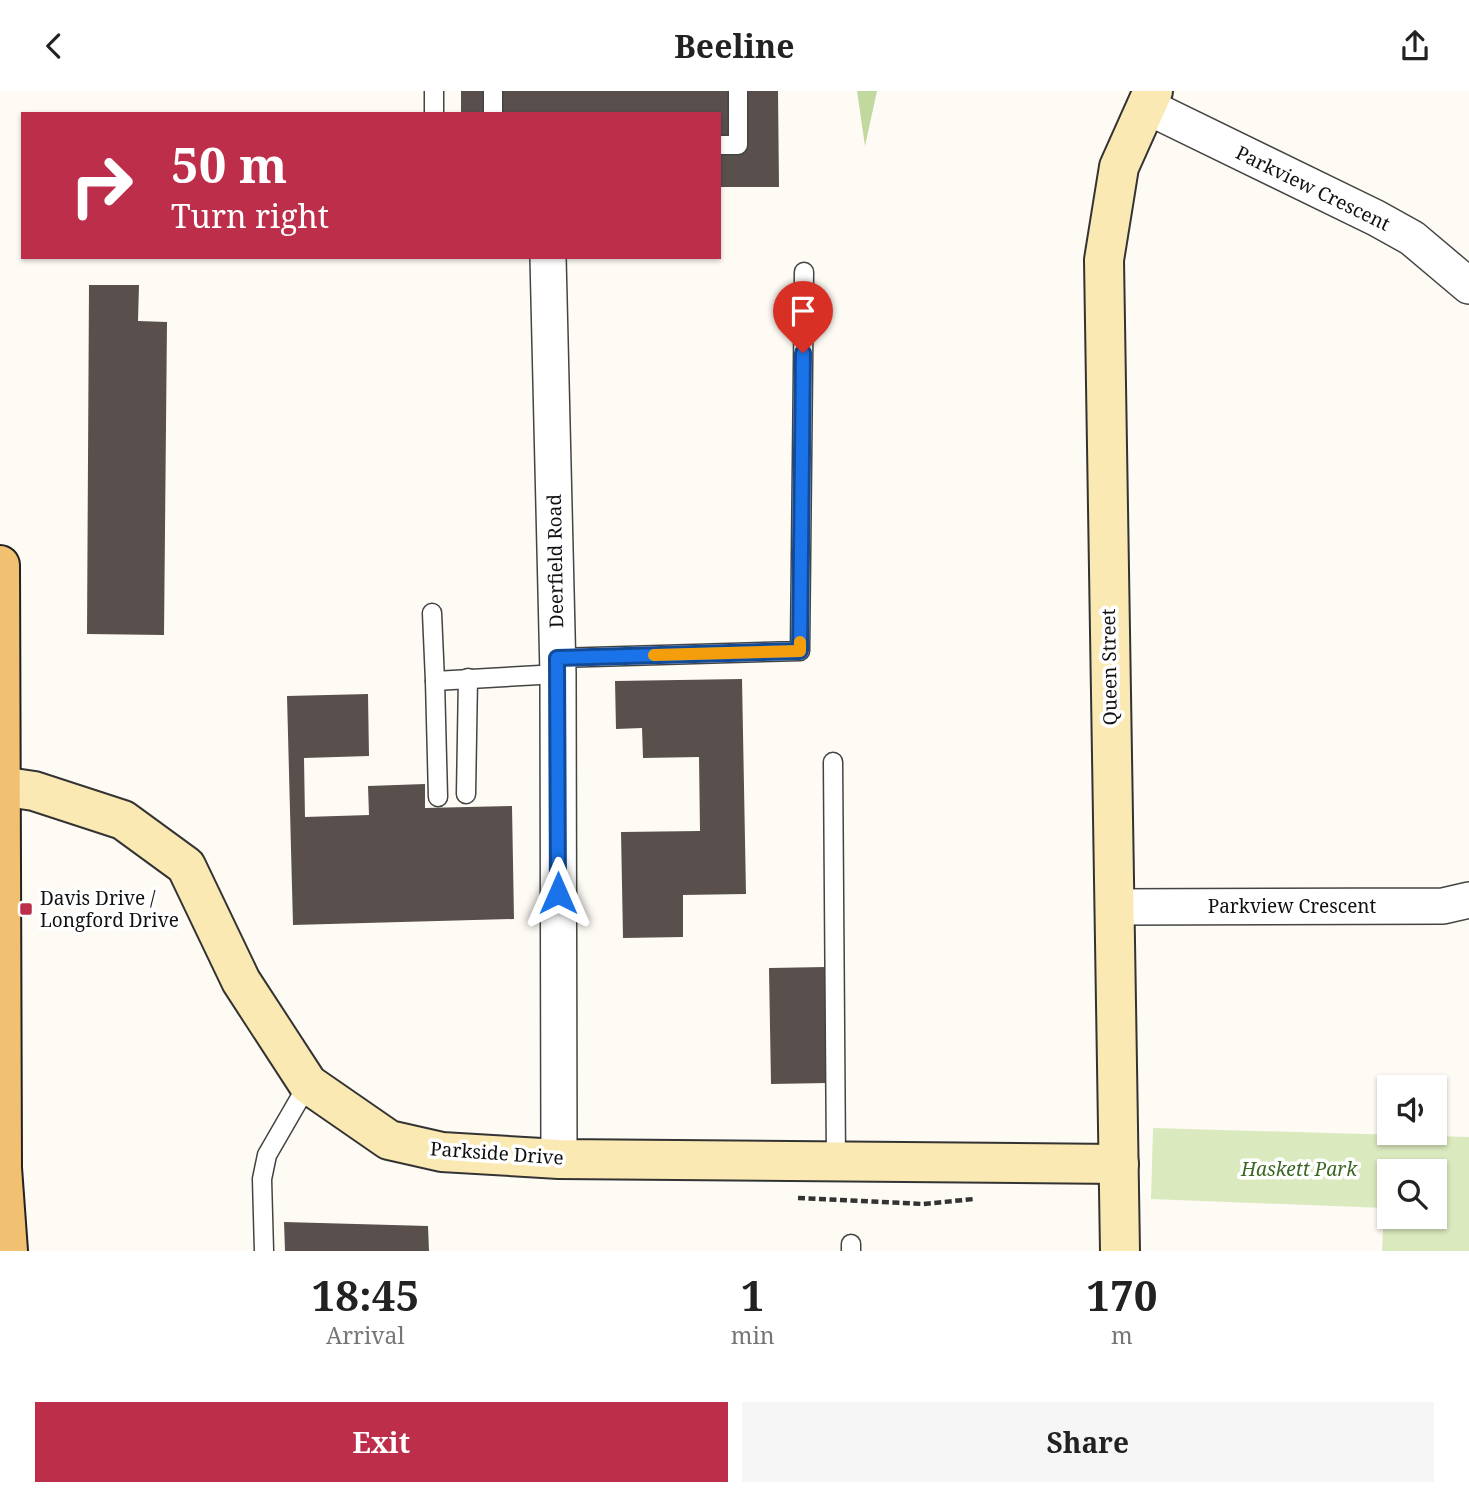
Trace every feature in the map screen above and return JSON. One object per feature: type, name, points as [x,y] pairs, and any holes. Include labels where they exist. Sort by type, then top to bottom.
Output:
[{"type":"main road","name":"Queen Street","points":[[1120,1251],[1104,260],[1119,167],[1150,99]]},
{"type":"main road","points":[[0,565],[2,1168],[8,1251]]},
{"type":"main road","name":"Parkside Drive","points":[[0,786],[34,791],[122,820],[186,866],[241,981],[307,1084],[389,1140],[442,1152],[559,1159],[1119,1164]]},
{"type":"street","name":"Parkview Crescent","points":[[1150,99],[1412,239],[1469,286]]},
{"type":"street","name":"Deerfield Road","points":[[548,259],[557,666],[559,1159]]},
{"type":"street","name":"Parkview Crescent","points":[[1114,907],[1443,906],[1469,900]]},
{"type":"lane","points":[[433,91],[434,112]]},
{"type":"lane","points":[[493,91],[493,112]]},
{"type":"lane","points":[[721,145],[738,145],[738,91]]},
{"type":"lane","points":[[435,681],[557,666],[800,651],[804,272]]},
{"type":"lane","points":[[432,613],[438,797]]},
{"type":"lane","points":[[466,795],[468,678]]},
{"type":"lane","points":[[833,762],[836,1161]]},
{"type":"lane","points":[[264,1251],[262,1179],[267,1155],[307,1084]]},
{"type":"green space","points":[[857,91],[877,91],[865,146]]},
{"type":"green space","name":"Haskett Park","points":[[1153,1128],[1377,1134],[1377,1145],[1447,1145],[1447,1136],[1469,1137],[1469,1251],[1382,1251],[1383,1229],[1447,1229],[1447,1159],[1377,1159],[1377,1208],[1151,1199]]},
{"type":"building","points":[[461,91],[778,91],[779,187],[721,187],[721,112],[461,112]]},
{"type":"building","points":[[89,285],[139,285],[138,321],[167,322],[164,635],[87,634]]},
{"type":"building","points":[[742,679],[746,894],[683,895],[683,937],[623,938],[621,832],[700,831],[699,757],[643,758],[642,728],[616,729],[615,681]]},
{"type":"building","points":[[368,694],[369,756],[304,758],[305,817],[369,815],[368,786],[425,784],[425,808],[512,806],[514,919],[293,925],[287,696]]},
{"type":"building","points":[[826,967],[827,1083],[771,1084],[769,968]]},
{"type":"building","points":[[284,1222],[428,1226],[429,1251],[285,1251]]},
{"type":"slow traffic","points":[[654,655],[800,651],[800,642]]},
{"type":"place","name":"Davis Drive / Longford Drive","points":[[26,909]]},
{"type":"route","points":[[558,893],[557,658],[800,651],[803,353]]}]
